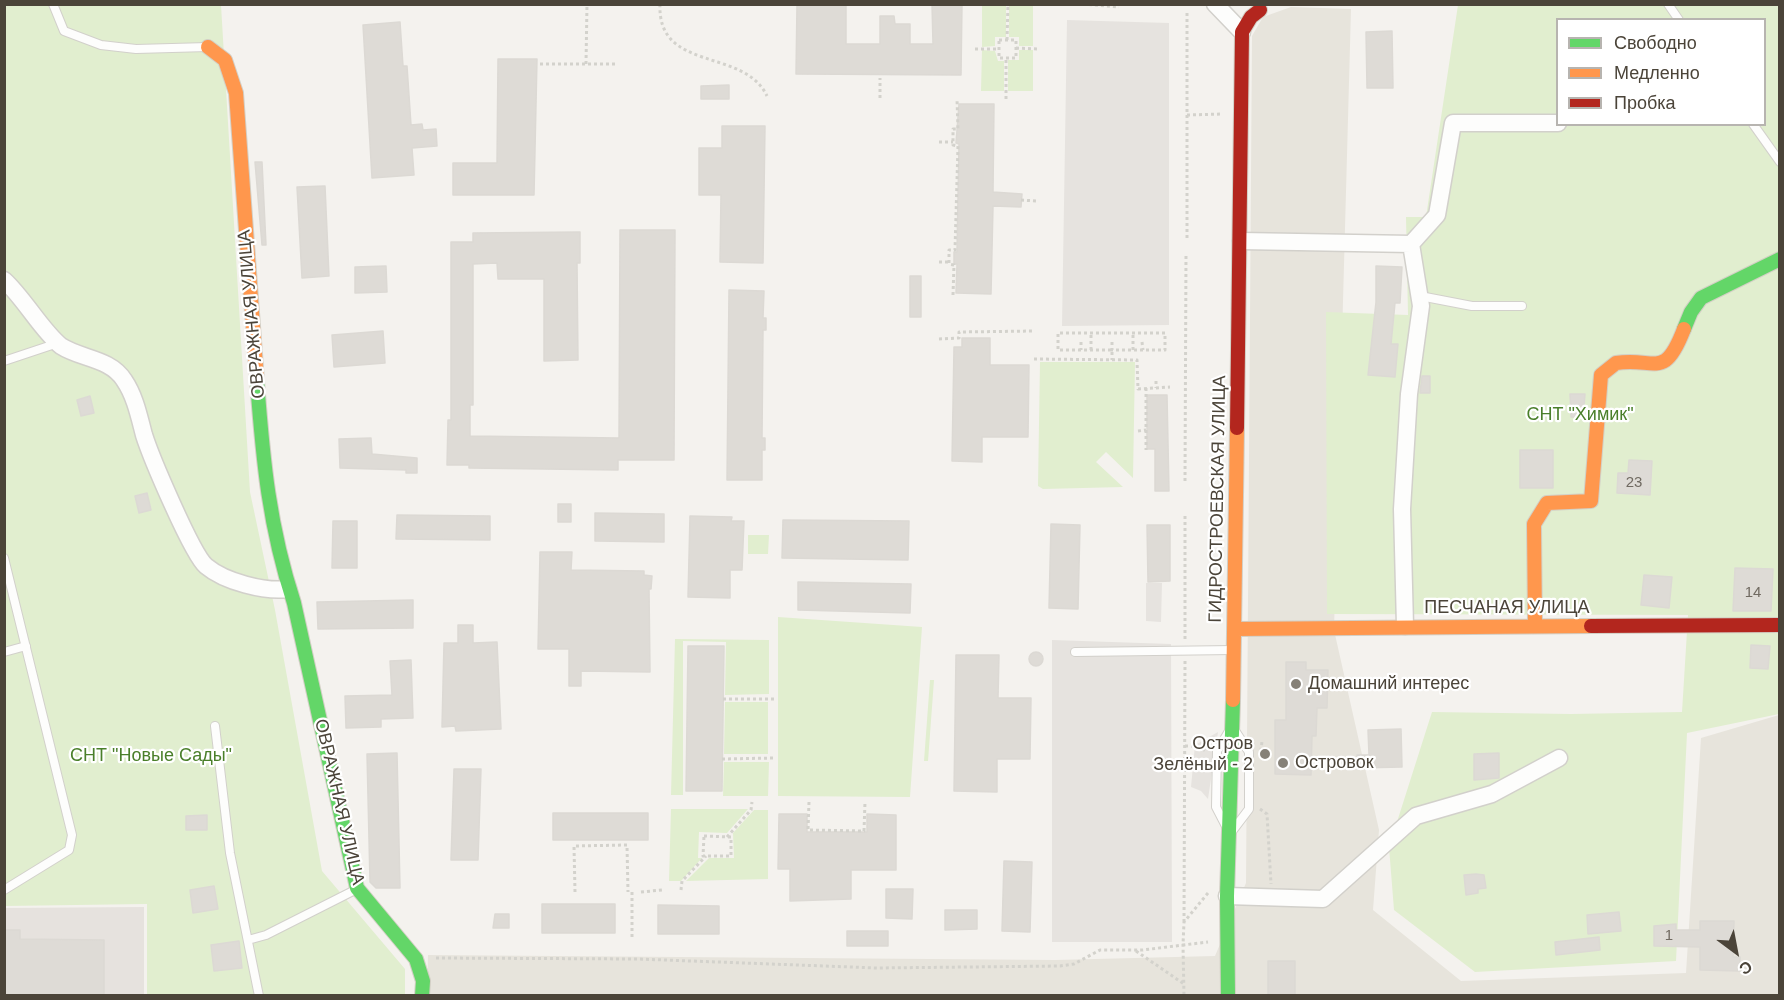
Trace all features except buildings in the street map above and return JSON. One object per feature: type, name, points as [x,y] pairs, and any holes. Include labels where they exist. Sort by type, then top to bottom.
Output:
[{"type":"street","points":[[1215,4],[1242,32],[1251,17],[1263,6]]},
{"type":"street","name":"ГИДРОСТРОЕВСКАЯ УЛИЦА","points":[[1228,996],[1227,941],[1219,893],[1230,834],[1241,241],[1242,32]]},
{"type":"street","name":"ОВРАЖНАЯ УЛИЦА","points":[[208,47],[220,52],[226,59],[236,93],[264,483],[288,589],[294,603],[357,888],[416,958],[423,981],[422,996]]},
{"type":"street","points":[[1241,241],[1411,244],[1437,215],[1453,123],[1556,123]]},
{"type":"street","points":[[1405,626],[1402,510],[1408,394],[1421,306],[1411,244]]},
{"type":"street","points":[[1535,626],[1534,524],[1547,503],[1591,501],[1601,375],[1608,365],[1620,361],[1652,364],[1665,362],[1673,353],[1699,299],[1779,259]]},
{"type":"street","points":[[4,280],[58,343],[105,364],[123,378],[135,404],[153,457],[194,550],[205,565],[228,578],[275,591],[288,589]]},
{"type":"street","name":"ПЕСЧАНАЯ УЛИЦА","points":[[1235,629],[1779,625]]},
{"type":"street","points":[[1219,893],[1323,899],[1416,816],[1492,794],[1559,758]]},
{"type":"lane","points":[[53,4],[64,31],[101,45],[136,49],[208,47]]},
{"type":"lane","points":[[1668,4],[1678,18]]},
{"type":"lane","points":[[1754,126],[1779,162]]},
{"type":"lane","points":[[1420,296],[1472,306],[1522,306]]},
{"type":"lane","points":[[4,361],[58,343]]},
{"type":"lane","points":[[4,558],[72,835],[69,850],[4,890]]},
{"type":"lane","points":[[4,652],[26,646]]},
{"type":"lane","points":[[1075,652],[1234,650]]},
{"type":"lane","points":[[214,726],[231,853],[259,996]]},
{"type":"lane","points":[[248,940],[266,935],[357,888]]},
{"type":"path","points":[[586,4],[586,64]]},
{"type":"path","points":[[660,4],[663,28],[681,50],[745,73],[763,88],[767,96]]},
{"type":"path","points":[[1007,40],[1008,4]]},
{"type":"path","points":[[1083,4],[1119,7]]},
{"type":"path","points":[[1187,13],[1187,239]]},
{"type":"path","points":[[999,40],[1016,40],[1016,48],[1016,58],[999,58],[999,40]]},
{"type":"path","points":[[1016,48],[1039,49]]},
{"type":"path","points":[[975,49],[999,49]]},
{"type":"path","points":[[1006,58],[1006,99]]},
{"type":"path","points":[[540,64],[618,64]]},
{"type":"path","points":[[879,98],[880,78]]},
{"type":"path","points":[[949,262],[949,250],[955,250],[958,146],[953,145],[953,129],[958,129],[957,99]]},
{"type":"path","points":[[1187,115],[1242,114]]},
{"type":"path","points":[[939,142],[953,142]]},
{"type":"path","points":[[1021,200],[1036,201]]},
{"type":"path","points":[[1185,481],[1186,253]]},
{"type":"path","points":[[939,262],[954,264],[953,296]]},
{"type":"path","points":[[939,339],[959,338],[959,332],[1034,331]]},
{"type":"path","points":[[1058,333],[1091,333],[1165,333],[1165,350],[1058,350],[1058,333]]},
{"type":"path","points":[[1091,333],[1091,350]]},
{"type":"path","points":[[1133,333],[1133,350]]},
{"type":"path","points":[[1081,342],[1081,350]]},
{"type":"path","points":[[1112,342],[1112,360]]},
{"type":"path","points":[[1142,342],[1143,350]]},
{"type":"path","points":[[1034,359],[1137,360],[1138,389],[1170,387]]},
{"type":"path","points":[[1156,381],[1156,388]]},
{"type":"path","points":[[1146,388],[1146,450]]},
{"type":"path","points":[[1138,431],[1146,430]]},
{"type":"path","points":[[1185,515],[1185,644]]},
{"type":"path","points":[[1184,996],[1185,657]]},
{"type":"path","points":[[723,699],[774,699]]},
{"type":"path","points":[[1261,753],[1262,741]]},
{"type":"path","points":[[1185,746],[1197,746]]},
{"type":"path","points":[[722,759],[774,758]]},
{"type":"path","points":[[727,837],[751,810],[752,802]]},
{"type":"path","points":[[808,802],[808,830],[864,831],[865,802]]},
{"type":"path","points":[[1260,809],[1267,814],[1271,897]]},
{"type":"path","points":[[681,890],[682,881],[706,856],[731,856],[731,837],[704,836],[704,856],[706,856]]},
{"type":"path","points":[[575,892],[574,846],[627,845],[632,940]]},
{"type":"path","points":[[641,892],[662,890]]},
{"type":"path","points":[[1184,922],[1219,893]]},
{"type":"path","points":[[416,958],[638,959],[877,968],[1060,966],[1074,964],[1100,950],[1149,950],[1227,941]]},
{"type":"path","points":[[1134,950],[1184,984]]},
{"type":"path","points":[[1143,957],[1149,950]]},
{"type":"shaded area","points":[[1291,7],[1351,9],[1334,630],[1379,830],[1373,910],[1461,981],[1686,973],[1701,738],[1779,715],[1779,995],[427,996],[428,955],[1055,960],[1215,956],[1246,883],[1252,36],[1263,17]]},
{"type":"shaded area","points":[[1067,20],[1169,23],[1169,325],[1062,326]]},
{"type":"shaded area","points":[[1146,583],[1162,583],[1161,622],[1146,621]]},
{"type":"shaded area","points":[[1052,640],[1171,644],[1172,942],[1052,942]]},
{"type":"shaded area","points":[[1218,732],[1208,799],[1201,791],[1191,787],[1195,745]]},
{"type":"shaded area","points":[[144,907],[144,995],[5,995],[4,908]]},
{"type":"green space","name":"СНТ \"Новые Сады\"","points":[[4,5],[221,5],[250,492],[275,610],[322,871],[405,969],[405,995],[147,995],[147,904],[5,906]]},
{"type":"green space","points":[[1009,5],[1033,5],[1033,46],[1019,46],[1019,37],[1009,37]]},
{"type":"green space","name":"СНТ \"Химик\"","points":[[1458,5],[1779,5],[1779,714],[1687,733],[1676,961],[1475,972],[1394,910],[1389,847],[1432,712],[1571,714],[1682,712],[1688,615],[1327,614],[1326,312],[1408,315],[1406,217],[1426,217]]},
{"type":"green space","points":[[982,6],[1006,6],[1006,37],[995,37],[995,46],[982,47]]},
{"type":"green space","points":[[982,50],[995,51],[998,61],[1004,61],[1004,91],[981,91]]},
{"type":"green space","points":[[1019,50],[1033,50],[1033,91],[1008,91],[1008,60],[1019,60]]},
{"type":"green space","points":[[1040,362],[1135,362],[1133,478],[1106,452],[1096,462],[1123,487],[1043,489],[1038,486]]},
{"type":"green space","points":[[748,535],[769,535],[768,554],[748,554]]},
{"type":"green space","points":[[778,617],[922,627],[910,797],[778,796]]},
{"type":"green space","points":[[675,639],[769,640],[769,694],[725,695],[726,642],[683,641],[683,795],[671,795]]},
{"type":"green space","points":[[930,680],[934,680],[928,761],[924,761]]},
{"type":"green space","points":[[725,702],[768,702],[768,754],[724,754]]},
{"type":"green space","points":[[724,762],[769,762],[768,796],[723,796]]},
{"type":"green space","points":[[671,809],[748,809],[727,833],[699,832],[698,858],[702,858],[681,881],[669,881]]},
{"type":"green space","points":[[754,810],[768,810],[768,879],[686,881],[709,858],[734,858],[733,833]]},
{"type":"traffic: fast","points":[[1684,329],[1691,312],[1701,298],[1780,259]]},
{"type":"traffic: fast","points":[[257,381],[268,493],[273,520],[285,575],[294,603],[357,888],[416,959],[423,981],[422,996]]},
{"type":"traffic: fast","points":[[1228,996],[1227,896],[1233,700]]},
{"type":"traffic: slow","points":[[208,47],[225,60],[236,93],[257,381]]},
{"type":"traffic: slow","points":[[1535,626],[1534,524],[1547,503],[1591,501],[1601,375],[1616,363],[1664,361],[1671,355],[1684,329]]},
{"type":"traffic: slow","points":[[1233,700],[1237,428]]},
{"type":"traffic: slow","points":[[1235,629],[1591,626]]},
{"type":"traffic: jam","points":[[1237,428],[1242,32],[1251,17],[1260,10]]},
{"type":"traffic: jam","points":[[1591,626],[1780,625]]},
{"type":"place","name":"Домашний интерес","points":[[1296,684]]},
{"type":"place","name":"Остров Зелёный - 2","points":[[1265,754]]},
{"type":"place","name":"Островок","points":[[1283,763]]}]
